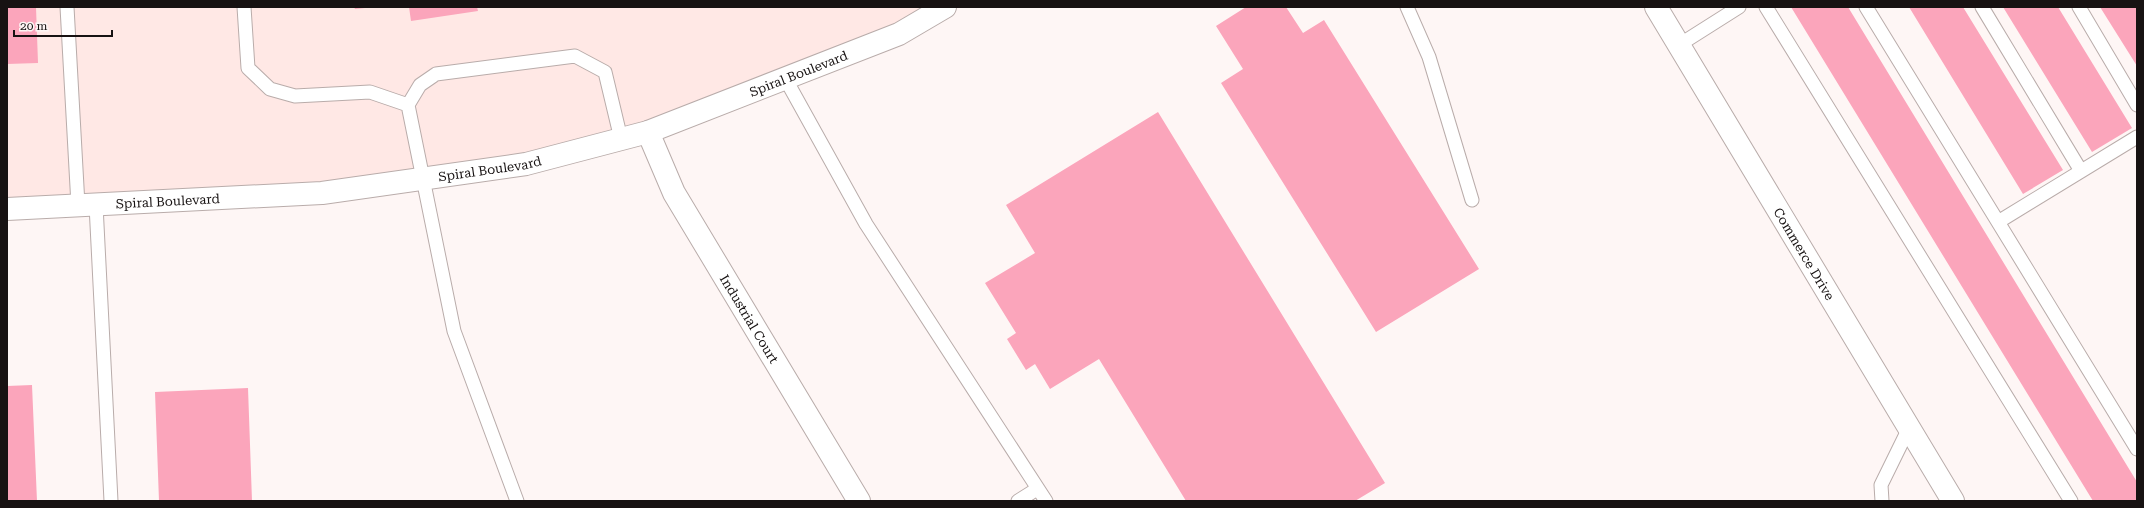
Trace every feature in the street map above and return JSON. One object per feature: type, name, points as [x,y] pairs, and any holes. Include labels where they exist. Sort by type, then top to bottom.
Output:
[{"type":"street","name":"Spiral Boulevard","points":[[7,209],[322,193],[526,164],[648,132],[899,34],[945,7]]},
{"type":"street","name":"Commerce Drive","points":[[1656,7],[1953,501]]},
{"type":"street","name":"Industrial Court","points":[[648,132],[674,193],[859,501]]},
{"type":"lane","points":[[67,7],[87,205],[111,501]]},
{"type":"lane","points":[[244,7],[248,68],[270,89],[295,96],[370,92],[408,105]]},
{"type":"lane","points":[[1407,7],[1429,57],[1472,200]]},
{"type":"lane","points":[[1679,45],[1739,7]]},
{"type":"lane","points":[[1766,7],[2071,501]]},
{"type":"lane","points":[[1866,7],[2137,449]]},
{"type":"lane","points":[[1982,7],[2081,171]]},
{"type":"lane","points":[[2079,7],[2137,104]]},
{"type":"lane","points":[[517,501],[454,332],[408,105],[420,84],[436,74],[575,56],[605,72],[621,139]]},
{"type":"lane","points":[[785,78],[866,224],[1046,501]]},
{"type":"lane","points":[[1998,222],[2137,137]]},
{"type":"lane","points":[[1882,501],[1881,485],[1909,428]]},
{"type":"lane","points":[[1018,501],[1037,489]]},
{"type":"shaded area","points":[[7,7],[945,7],[648,132],[322,193],[7,209]]},
{"type":"building","points":[[7,7],[36,7],[38,63],[7,64]]},
{"type":"building","points":[[354,7],[365,7],[365,8],[355,9]]},
{"type":"building","points":[[409,7],[477,7],[478,11],[411,21]]},
{"type":"building","points":[[1246,7],[1286,7],[1303,33],[1324,20],[1479,269],[1376,332],[1221,83],[1243,69],[1216,26]]},
{"type":"building","points":[[1791,7],[1848,7],[2137,482],[2137,501],[2093,501]]},
{"type":"building","points":[[1909,7],[1963,7],[2063,170],[2023,194]]},
{"type":"building","points":[[2003,7],[2058,7],[2132,128],[2092,152]]},
{"type":"building","points":[[2100,7],[2137,7],[2137,66]]},
{"type":"building","points":[[1158,112],[1385,483],[1355,501],[1186,501],[1099,359],[1050,389],[1035,364],[1026,370],[1007,339],[1016,333],[985,283],[1035,253],[1006,205]]},
{"type":"building","points":[[32,385],[37,501],[7,501],[7,386]]},
{"type":"building","points":[[248,388],[252,501],[159,501],[155,392]]}]
